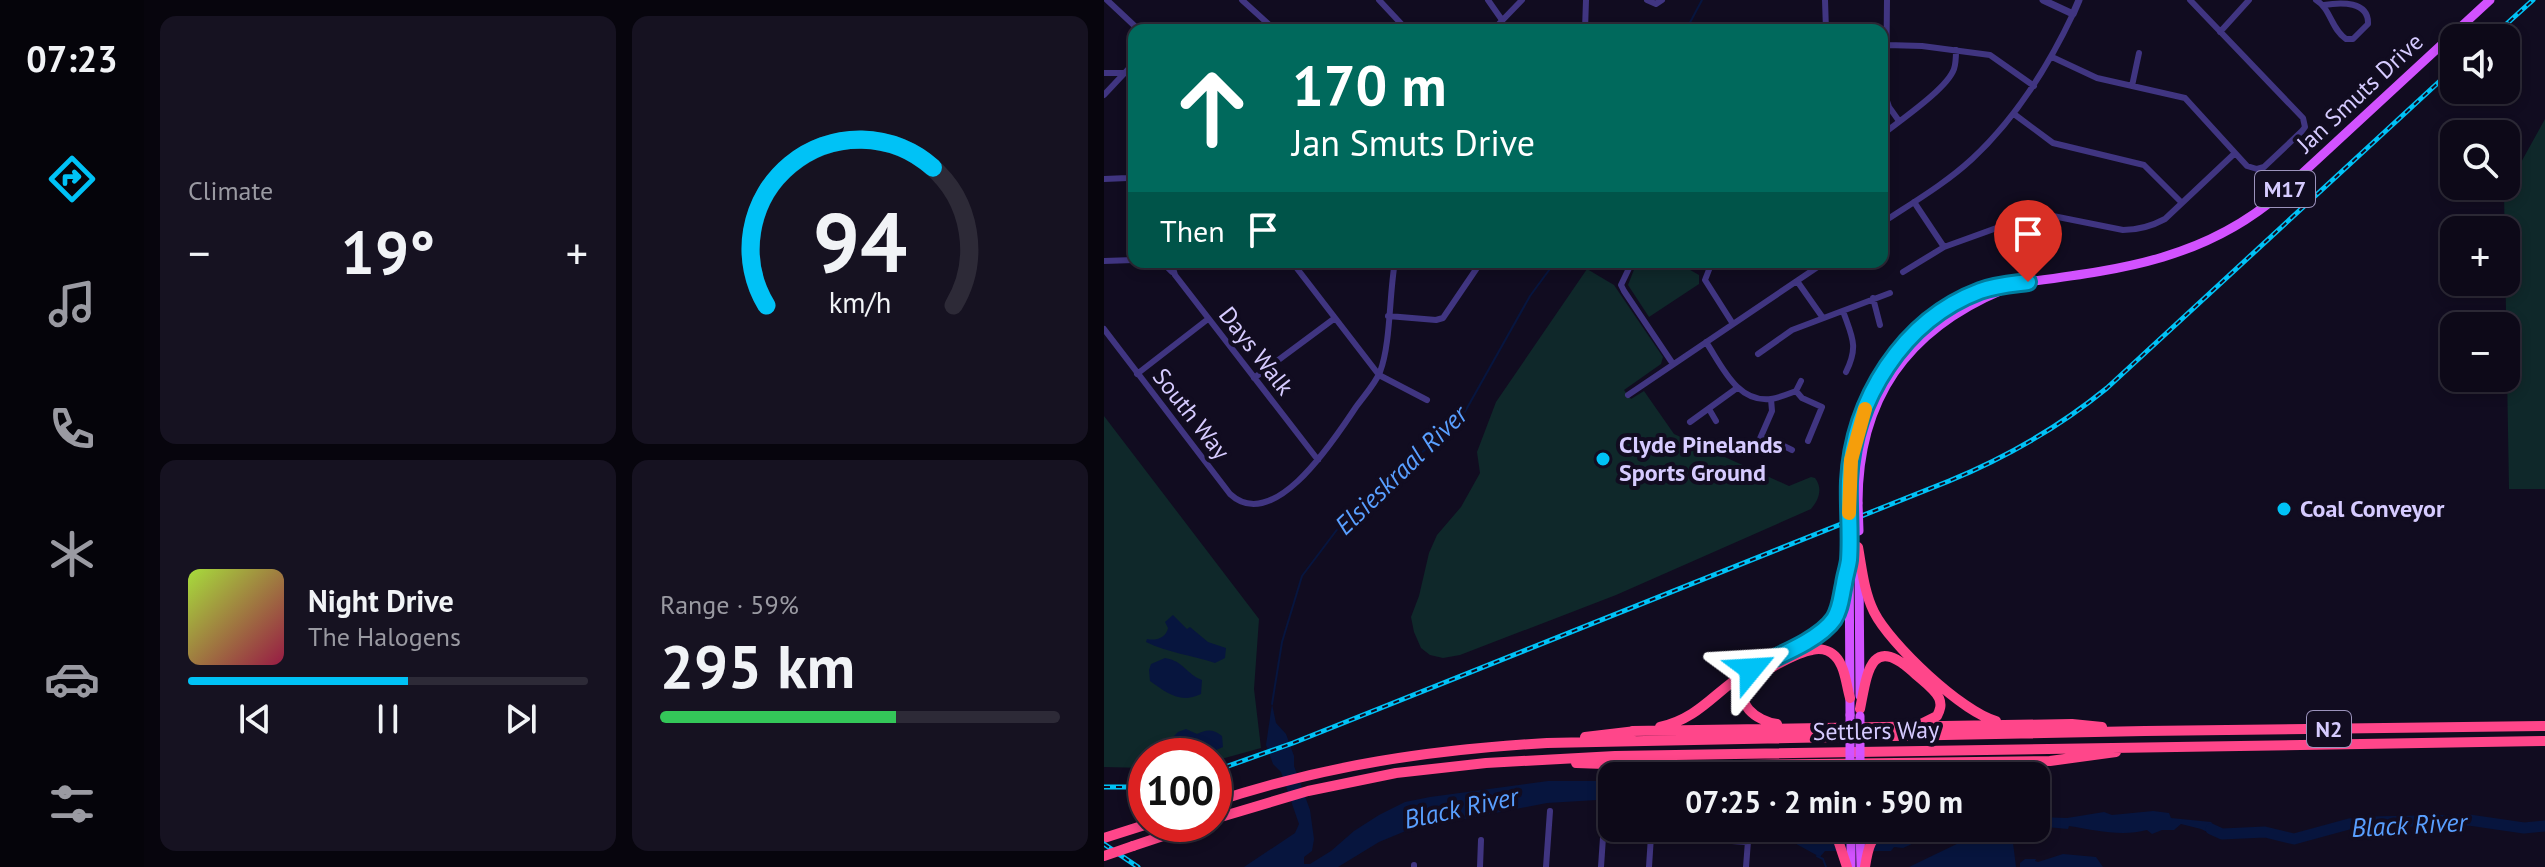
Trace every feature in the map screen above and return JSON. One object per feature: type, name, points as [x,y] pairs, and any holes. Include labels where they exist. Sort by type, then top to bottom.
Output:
[{"type":"highway","points":[[1858,547],[1870,604],[1893,641],[1969,710],[1984,718],[2018,725]]},
{"type":"highway","points":[[1547,743],[1671,725],[1692,715],[1741,675],[1821,632],[1840,607],[1849,563]]},
{"type":"highway","points":[[1816,728],[1772,723],[1756,717],[1745,705],[1744,694],[1748,685],[1760,675],[1807,651],[1823,650],[1838,660],[1850,698]]},
{"type":"highway","points":[[1857,713],[1871,665],[1880,657],[1892,657],[1902,662],[1935,692],[1940,701],[1940,712],[1935,719],[1911,726]]},
{"type":"highway","points":[[1632,731],[2072,724],[2145,731]]},
{"type":"highway","name":"Settlers Way","points":[[1232,797],[1303,775],[1366,762],[1485,747],[1547,743],[2545,726]]},
{"type":"highway","name":"Settlers Way","points":[[1232,813],[1338,784],[1486,763],[1615,756],[2545,741]]},
{"type":"highway","points":[[2001,762],[2077,759],[2157,745]]},
{"type":"highway","points":[[1551,760],[1598,765]]},
{"type":"highway","points":[[2045,762],[2050,761]]},
{"type":"highway","points":[[1104,856],[1145,842]]},
{"type":"highway","points":[[1839,842],[1858,859]]},
{"type":"highway","points":[[1849,867],[1870,842]]},
{"type":"main road","name":"Jan Smuts Drive","points":[[1852,762],[1857,713],[1850,698],[1849,563],[1854,506],[1850,471],[1857,432],[1874,388],[1895,356],[1922,325],[1965,298],[1998,286],[2170,256],[2237,226],[2280,194],[2490,0]]},
{"type":"main road","name":"Jan Smuts Drive","points":[[1854,531],[1858,547],[1859,762]]},
{"type":"street","points":[[1107,0],[1133,24]]},
{"type":"street","points":[[1242,0],[1252,3],[1266,24]]},
{"type":"street","points":[[1379,0],[1401,24]]},
{"type":"street","points":[[1488,0],[1502,20]]},
{"type":"street","points":[[1498,24],[1522,0]]},
{"type":"street","points":[[1585,24],[1586,0]]},
{"type":"street","points":[[1647,0],[1656,4],[1662,0]]},
{"type":"street","points":[[1825,0],[1826,24]]},
{"type":"street","points":[[1887,0],[1887,24]]},
{"type":"street","points":[[2043,0],[2073,14]]},
{"type":"street","points":[[1888,219],[1970,161],[2014,114],[2052,57],[2079,0]]},
{"type":"street","points":[[2052,57],[2092,76],[2185,98],[2247,166],[2257,169],[2264,167],[2302,131],[2305,122],[2190,0]]},
{"type":"street","points":[[2220,32],[2249,0]]},
{"type":"street","points":[[2316,0],[2324,5],[2337,32],[2346,39],[2353,39],[2368,24],[2363,8],[2343,3],[2324,5]]},
{"type":"street","points":[[1888,45],[1990,55],[2034,86]]},
{"type":"street","points":[[1888,130],[1920,106],[1949,76],[1954,67],[1956,50]]},
{"type":"street","points":[[2132,86],[2139,53]]},
{"type":"street","points":[[1104,95],[1128,70]]},
{"type":"street","points":[[1104,73],[1125,73]]},
{"type":"street","points":[[1888,104],[1899,121]]},
{"type":"street","points":[[2014,114],[2053,143],[2144,165],[2181,202]]},
{"type":"street","points":[[1903,272],[1944,247],[2038,213],[2051,213],[2123,230],[2134,230],[2165,219],[2235,153]]},
{"type":"street","points":[[1104,179],[1128,180]]},
{"type":"street","points":[[1914,202],[1944,247]]},
{"type":"street","points":[[1104,261],[1128,260]]},
{"type":"street","points":[[1168,268],[1175,275]]},
{"type":"street","name":"Days Walk","points":[[1173,268],[1208,319],[1318,460]]},
{"type":"street","points":[[1297,268],[1379,375],[1427,400]]},
{"type":"street","points":[[1318,460],[1379,375],[1385,351],[1394,268]]},
{"type":"street","points":[[1388,316],[1443,318],[1477,268]]},
{"type":"street","points":[[1629,268],[1621,285],[1673,364]]},
{"type":"street","points":[[1710,268],[1705,280],[1733,324]]},
{"type":"street","points":[[1628,395],[1816,268]]},
{"type":"street","points":[[1797,281],[1823,318]]},
{"type":"street","points":[[1758,354],[1792,330],[1890,293]]},
{"type":"street","points":[[1873,298],[1880,325]]},
{"type":"street","points":[[1843,311],[1855,345],[1846,372]]},
{"type":"street","points":[[1254,378],[1335,318]]},
{"type":"street","points":[[1137,374],[1208,319]]},
{"type":"street","name":"South Way","points":[[1104,329],[1230,494],[1244,503],[1261,504],[1272,499],[1318,460]]},
{"type":"street","points":[[1706,342],[1737,388],[1760,398],[1771,399],[1796,391],[1801,381]]},
{"type":"street","points":[[1690,422],[1737,388]]},
{"type":"street","points":[[1796,391],[1802,398],[1822,407],[1808,441]]},
{"type":"street","points":[[1755,450],[1772,411],[1771,399]]},
{"type":"street","points":[[1709,409],[1716,421]]},
{"type":"street","points":[[1762,435],[1792,450]]},
{"type":"street","points":[[1546,867],[1550,811]]},
{"type":"street","points":[[1480,867],[1481,840]]},
{"type":"street","points":[[1601,867],[1602,842]]},
{"type":"street","points":[[1649,867],[1651,842]]},
{"type":"street","points":[[1746,867],[1748,842]]},
{"type":"green space","points":[[2545,119],[2545,489],[2509,489],[2507,392],[2520,392],[2520,312],[2506,312],[2506,296],[2520,296],[2520,216],[2504,216],[2504,200],[2520,200],[2520,164]]},
{"type":"green space","points":[[1635,268],[1687,268],[1699,275],[1699,284],[1649,317],[1628,285]]},
{"type":"green space","name":"Clyde Pinelands Sports Ground","points":[[1587,269],[1614,285],[1663,357],[1661,364],[1624,390],[1631,399],[1644,391],[1674,434],[1789,486],[1815,478],[1819,486],[1818,498],[1811,509],[1616,595],[1460,655],[1443,658],[1430,655],[1421,648],[1411,617],[1429,553],[1437,535],[1461,507],[1480,473],[1477,452],[1496,402]]},
{"type":"green space","points":[[1104,416],[1259,619],[1254,689],[1261,748],[1232,756],[1232,738],[1128,738],[1128,768],[1104,767]]},
{"type":"water","points":[[1173,615],[1187,629],[1190,627],[1208,642],[1226,648],[1225,658],[1215,663],[1146,642],[1165,634],[1168,628],[1165,622]]},
{"type":"water","points":[[1165,658],[1177,662],[1202,680],[1201,694],[1180,697],[1150,681],[1151,664]]},
{"type":"water","name":"Black River","points":[[1272,704],[1276,723],[1286,734],[1294,756],[1294,766],[1310,810],[1314,839],[1312,851],[1304,857],[1304,864],[1310,864],[1354,831],[1405,802],[1548,781],[1598,781],[1598,800],[1547,803],[1408,830],[1379,842],[1338,867],[1244,867],[1295,833],[1299,824],[1281,772],[1273,764],[1266,745]]},
{"type":"water","points":[[1186,729],[1197,734],[1216,732],[1222,738],[1173,738]]},
{"type":"water","points":[[2153,811],[2169,813],[2171,818],[2211,822],[2222,834],[2218,837],[2181,824],[2174,830],[2152,834],[2147,830],[2118,833],[2069,826],[2068,829],[2050,827],[2050,817],[2104,812],[2112,815]]},
{"type":"water","points":[[1793,842],[1916,842],[1903,848],[1894,847],[1891,851],[1825,851],[1820,857]]},
{"type":"water","points":[[1961,842],[2011,842],[2016,867],[1909,867]]},
{"type":"water","points":[[2063,854],[2096,857],[2103,867],[2020,867],[2025,859],[2036,859],[2038,862]]},
{"type":"waterway","name":"Elsieskraal River","points":[[1689,24],[1702,0]]},
{"type":"waterway","name":"Elsieskraal River","points":[[1272,704],[1282,642],[1302,576],[1342,523],[1462,417],[1530,296],[1551,268]]},
{"type":"waterway","name":"Black River","points":[[2211,829],[2222,834],[2265,832],[2294,839],[2368,822],[2469,820],[2524,828],[2545,826]]},
{"type":"waterway","points":[[1817,856],[1823,859],[1826,867]]},
{"type":"railway","points":[[2506,24],[2533,0]]},
{"type":"railway","points":[[1232,765],[1949,481],[2031,440],[2107,388],[2440,81]]},
{"type":"railway","points":[[1104,787],[1128,787]]},
{"type":"railway","points":[[1104,844],[1138,867]]},
{"type":"slow traffic","points":[[1849,513],[1851,460],[1865,409]]},
{"type":"place","name":"Clyde Pinelands Sports Ground","points":[[1603,459]]},
{"type":"place","name":"Coal Conveyor","points":[[2284,509]]},
{"type":"route","points":[[1751,669],[1815,636],[1836,616],[1849,563],[1851,460],[1864,409],[1884,370],[1908,339],[1938,313],[1981,291],[2028,282]]}]
